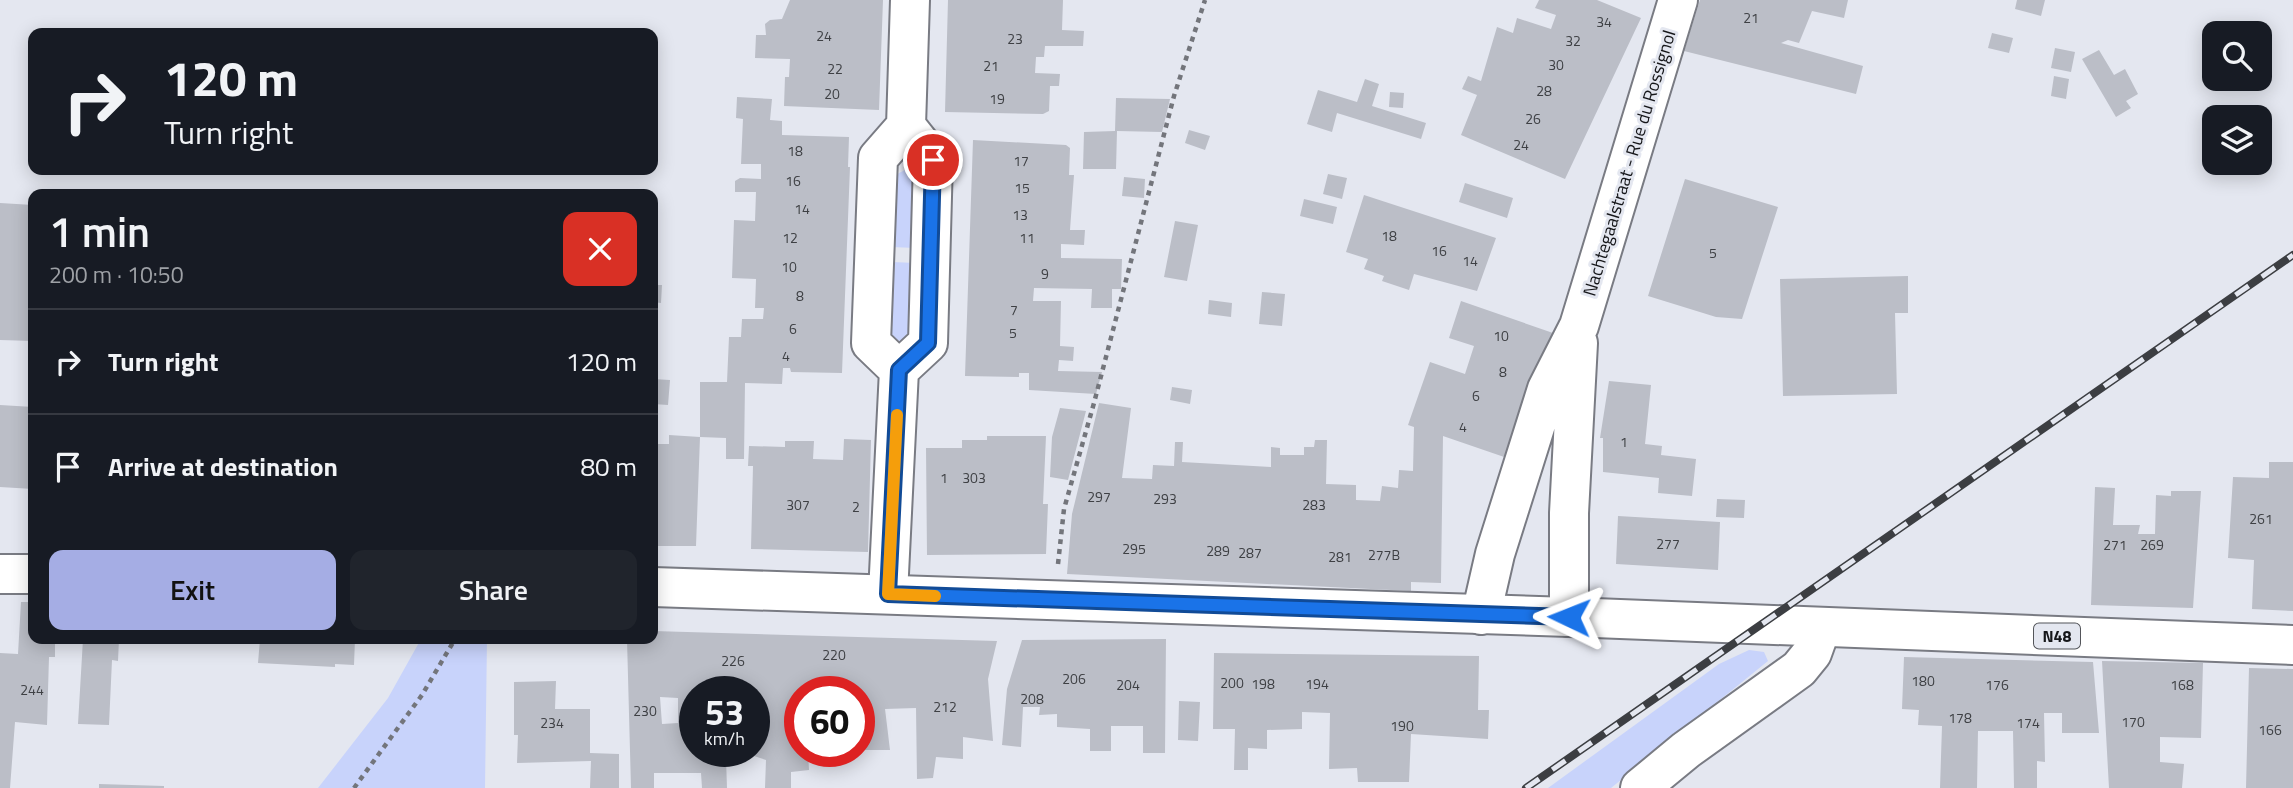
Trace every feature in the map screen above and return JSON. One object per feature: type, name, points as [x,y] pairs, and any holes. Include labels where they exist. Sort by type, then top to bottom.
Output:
[{"type":"street","points":[[899,370],[871,343],[878,158],[906,126],[910,0]]},
{"type":"street","name":"Nachtegaalstraat - Rue du Rossignol","points":[[1481,615],[1547,389],[1579,326],[1678,0]]},
{"type":"street","points":[[888,594],[899,370],[928,343],[933,160],[906,126]]},
{"type":"street","name":"Nachtegaalstraat - Rue du Rossignol","points":[[1569,617],[1569,513],[1579,326]]},
{"type":"street","points":[[1510,509],[1569,513]]},
{"type":"street","points":[[0,574],[28,574]]},
{"type":"street","name":"N48","points":[[658,587],[1569,617],[2293,645]]},
{"type":"street","points":[[1640,788],[1686,750],[1799,669],[1812,653],[1821,628]]},
{"type":"path","points":[[1054,601],[1063,509],[1094,403],[1174,96],[1205,0]]},
{"type":"path","points":[[354,788],[422,695],[452,644]]},
{"type":"shaded area","points":[[907,169],[915,173],[916,248],[891,247],[894,180],[899,173]]},
{"type":"shaded area","points":[[891,262],[917,263],[909,338],[900,341],[892,337],[888,329]]},
{"type":"shaded area","points":[[418,644],[487,644],[485,788],[318,788],[388,698]]},
{"type":"shaded area","points":[[1749,650],[1764,652],[1768,661],[1611,788],[1548,788],[1719,664]]},
{"type":"building","points":[[790,0],[883,0],[879,110],[784,106],[785,77],[789,77],[790,59],[755,58],[756,35],[766,35],[765,24],[770,20],[782,19]]},
{"type":"building","points":[[948,0],[1063,0],[1062,30],[1084,31],[1083,46],[1045,46],[1044,57],[1036,57],[1035,73],[1060,74],[1059,86],[1050,86],[1049,111],[1043,114],[945,112]]},
{"type":"building","points":[[1539,0],[1597,0],[1641,18],[1565,179],[1461,135],[1477,95],[1462,89],[1468,76],[1481,81],[1497,27],[1513,33],[1517,18],[1551,29],[1556,15],[1535,8]]},
{"type":"building","points":[[1700,0],[1848,0],[1844,18],[1812,11],[1799,43],[1788,40],[1781,43],[1863,66],[1856,94],[1684,51]]},
{"type":"building","points":[[2017,0],[2045,0],[2041,16],[2015,9]]},
{"type":"building","points":[[1992,33],[2013,38],[2009,53],[1988,48]]},
{"type":"building","points":[[2055,48],[2075,52],[2071,72],[2051,68]]},
{"type":"building","points":[[2099,50],[2114,75],[2125,69],[2138,94],[2126,101],[2131,108],[2116,117],[2082,59]]},
{"type":"building","points":[[2054,76],[2069,79],[2066,99],[2051,96]]},
{"type":"building","points":[[1365,79],[1379,84],[1372,106],[1426,123],[1421,139],[1337,113],[1332,132],[1307,124],[1318,90],[1357,102]]},
{"type":"building","points":[[1390,92],[1404,93],[1403,108],[1389,107]]},
{"type":"building","points":[[737,97],[772,99],[770,120],[782,121],[782,135],[849,137],[850,167],[842,373],[791,372],[790,368],[783,368],[782,384],[745,383],[744,459],[726,459],[726,438],[700,437],[700,382],[727,382],[729,337],[741,337],[742,319],[763,319],[764,308],[755,308],[756,279],[732,278],[734,220],[755,221],[756,192],[735,192],[735,181],[740,178],[761,179],[761,164],[741,164],[743,119],[736,118]]},
{"type":"building","points":[[1116,98],[1170,99],[1162,132],[1117,131],[1116,169],[1083,169],[1084,132],[1115,131]]},
{"type":"building","points":[[1189,130],[1210,136],[1205,150],[1185,143]]},
{"type":"building","points":[[973,140],[1066,145],[1070,148],[1069,175],[1074,175],[1070,230],[1085,230],[1084,245],[1061,244],[1061,258],[1122,259],[1121,289],[1112,289],[1112,308],[1091,308],[1092,289],[1034,288],[1033,301],[1061,301],[1060,346],[1074,347],[1073,361],[1059,360],[1058,371],[1102,372],[1096,394],[1029,390],[1029,373],[1019,373],[1019,377],[965,376]]},
{"type":"building","points":[[1328,174],[1347,178],[1342,199],[1323,194]]},
{"type":"building","points":[[1124,177],[1145,179],[1144,198],[1122,196]]},
{"type":"building","points":[[1685,179],[1778,207],[1742,319],[1716,317],[1648,296]]},
{"type":"building","points":[[1465,183],[1513,198],[1507,218],[1459,202]]},
{"type":"building","points":[[1364,195],[1496,238],[1477,291],[1414,274],[1409,290],[1382,281],[1384,276],[1364,269],[1368,259],[1346,252]]},
{"type":"building","points":[[1304,199],[1337,207],[1333,224],[1300,216]]},
{"type":"building","points":[[0,203],[28,205],[28,341],[0,340]]},
{"type":"building","points":[[1175,221],[1198,225],[1187,281],[1164,277]]},
{"type":"building","points":[[1908,276],[1908,313],[1895,313],[1897,394],[1783,396],[1780,279]]},
{"type":"building","points":[[658,285],[662,285],[661,303],[658,303]]},
{"type":"building","points":[[1262,292],[1285,294],[1282,326],[1259,324]]},
{"type":"building","points":[[1209,300],[1232,303],[1231,317],[1208,314]]},
{"type":"building","points":[[1461,301],[1553,333],[1510,459],[1443,436],[1441,583],[1411,582],[1411,591],[1067,574],[1072,514],[1099,403],[1131,408],[1122,478],[1152,479],[1153,465],[1174,466],[1175,442],[1183,442],[1182,462],[1271,467],[1271,447],[1280,448],[1280,455],[1304,455],[1304,447],[1314,447],[1315,440],[1327,440],[1326,484],[1356,485],[1356,500],[1380,501],[1382,486],[1398,488],[1399,470],[1413,471],[1414,427],[1408,425],[1430,362],[1465,374],[1474,346],[1449,338]]},
{"type":"building","points":[[658,379],[670,380],[668,405],[658,404]]},
{"type":"building","points":[[1609,381],[1651,385],[1645,444],[1662,446],[1661,455],[1696,459],[1692,496],[1658,493],[1659,478],[1603,472],[1603,438],[1600,438]]},
{"type":"building","points":[[1172,387],[1192,390],[1190,404],[1170,400]]},
{"type":"building","points":[[0,405],[28,407],[28,489],[0,487]]},
{"type":"building","points":[[1060,408],[1086,411],[1068,480],[1050,477],[1052,437]]},
{"type":"building","points":[[669,435],[700,437],[696,546],[658,546],[658,444],[669,444]]},
{"type":"building","points":[[987,436],[1046,436],[1043,504],[1048,504],[1046,554],[927,555],[926,448],[962,448],[962,440],[987,440]]},
{"type":"building","points":[[844,439],[871,440],[868,552],[751,549],[753,466],[748,466],[749,446],[785,447],[785,441],[814,441],[813,459],[843,460]]},
{"type":"building","points":[[2269,462],[2293,462],[2293,611],[2252,609],[2254,560],[2228,558],[2233,477],[2269,478]]},
{"type":"building","points":[[2095,487],[2115,488],[2113,525],[2140,525],[2138,534],[2155,534],[2156,495],[2171,496],[2171,491],[2201,491],[2193,608],[2091,605]]},
{"type":"building","points":[[1717,499],[1745,500],[1744,518],[1716,517]]},
{"type":"building","points":[[1618,516],[1720,522],[1718,570],[1616,564]]},
{"type":"building","points":[[21,602],[28,602],[28,644],[55,644],[55,657],[49,657],[47,725],[15,722],[10,788],[0,788],[0,653],[18,654]]},
{"type":"building","points":[[658,631],[997,641],[988,679],[993,741],[963,737],[963,759],[936,757],[933,778],[917,779],[916,708],[885,709],[890,750],[875,750],[875,676],[784,676],[784,767],[809,767],[809,770],[791,772],[791,788],[765,788],[766,767],[770,767],[770,676],[679,676],[679,767],[726,767],[727,788],[702,788],[701,773],[654,773],[654,788],[631,788],[627,644],[658,644]],"holes":[[[660,697],[678,698],[678,723],[662,724]]]},
{"type":"building","points":[[1166,639],[1165,753],[1143,753],[1143,726],[1111,726],[1111,751],[1090,751],[1090,729],[1057,727],[1057,714],[1039,715],[1040,707],[1023,707],[1021,747],[1002,745],[1007,689],[1022,640]]},
{"type":"building","points":[[83,644],[119,644],[118,661],[112,660],[109,725],[78,724]]},
{"type":"building","points":[[260,644],[355,644],[354,665],[335,664],[335,667],[258,663]]},
{"type":"building","points":[[1214,653],[1479,656],[1478,710],[1489,710],[1488,739],[1411,734],[1409,782],[1358,782],[1357,768],[1329,769],[1330,713],[1302,712],[1302,729],[1267,730],[1267,749],[1248,748],[1248,770],[1234,770],[1235,729],[1213,729]]},
{"type":"building","points":[[1904,657],[2093,662],[2099,733],[2062,733],[2062,713],[2044,713],[2045,762],[2037,761],[2037,788],[2014,788],[2013,731],[1978,731],[1977,788],[1940,788],[1942,726],[1918,725],[1919,710],[1902,709]]},
{"type":"building","points":[[2102,661],[2203,663],[2201,738],[2160,737],[2160,762],[2184,764],[2182,788],[2109,788]]},
{"type":"building","points":[[2249,668],[2293,669],[2293,788],[2246,788]]},
{"type":"building","points":[[556,681],[555,709],[590,709],[590,753],[619,754],[619,788],[590,788],[591,761],[517,763],[514,682]]},
{"type":"building","points":[[1179,701],[1200,702],[1198,741],[1178,740]]},
{"type":"building","points":[[99,784],[164,786],[164,788],[99,788]]},
{"type":"railway","points":[[1526,788],[2293,255]]},
{"type":"slow traffic","points":[[897,415],[888,594],[935,596]]},
{"type":"route","points":[[933,160],[928,343],[899,370],[888,594],[1569,617]]}]
